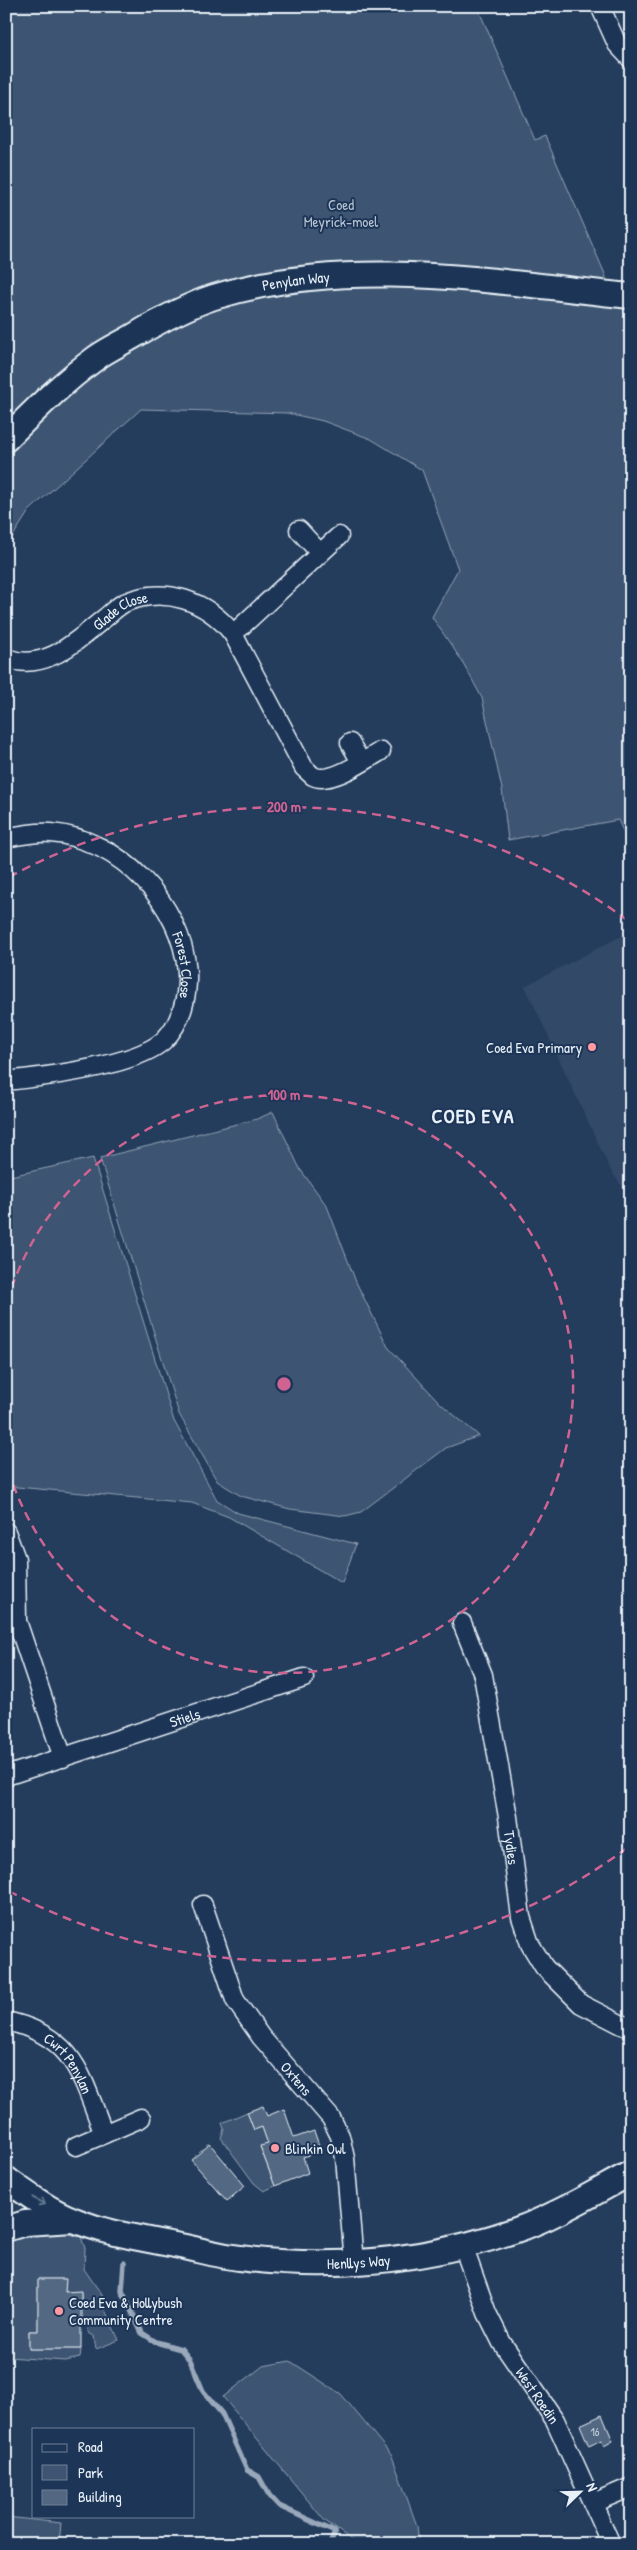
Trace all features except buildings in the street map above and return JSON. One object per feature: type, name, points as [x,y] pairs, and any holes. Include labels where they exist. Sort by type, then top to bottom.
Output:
[{"type":"street","points":[[600,6],[617,44],[631,59]]},
{"type":"street","name":"Penylan Way","points":[[6,439],[57,389],[98,357],[151,326],[213,297],[292,279],[373,275],[462,278],[631,296]]},
{"type":"street","points":[[299,530],[320,553]]},
{"type":"street","points":[[233,634],[339,536]]},
{"type":"street","name":"Glade Close","points":[[6,658],[16,662],[30,662],[49,658],[64,650],[123,603],[143,597],[168,596],[190,599],[223,622],[233,634],[304,768],[313,776],[324,778],[337,775],[381,751]]},
{"type":"street","points":[[350,743],[361,762]]},
{"type":"street","name":"Forest Close","points":[[6,838],[52,833],[78,840],[104,850],[143,878],[171,916],[176,928],[186,962],[188,987],[183,1010],[174,1028],[163,1041],[146,1052],[95,1066],[6,1081]]},
{"type":"street","points":[[6,1532],[16,1559],[17,1621],[63,1758]]},
{"type":"street","name":"Tydies","points":[[462,1623],[483,1675],[510,1830],[521,1917],[530,1944],[544,1967],[581,2004],[622,2025],[631,2026]]},
{"type":"street","name":"Stiels","points":[[6,1776],[304,1678]]},
{"type":"street","name":"Oxtens","points":[[203,1905],[235,2000],[267,2044],[331,2118],[340,2136],[345,2158],[354,2262]]},
{"type":"street","name":"Cwrt Penylan","points":[[6,2021],[45,2034],[62,2047],[76,2065],[104,2134]]},
{"type":"street","points":[[76,2146],[140,2118]]},
{"type":"street","name":"Henllys Way","points":[[73,2220],[122,2234],[239,2258],[309,2264],[354,2262],[429,2255],[518,2230],[631,2173]]},
{"type":"street","points":[[6,2178],[31,2196],[73,2220]]},
{"type":"street","points":[[6,2229],[24,2222],[73,2220]]},
{"type":"street","name":"West Roedin","points":[[463,2246],[487,2313],[502,2343],[555,2420],[611,2544]]},
{"type":"street","points":[[593,2503],[631,2488]]},
{"type":"shaded area","name":"Coed Eva Primary","points":[[631,931],[631,1199],[611,1171],[525,986]]},
{"type":"green space","name":"Coed Meyrick-moel","points":[[6,6],[477,6],[535,140],[545,136],[605,274],[613,304],[631,307],[631,849],[618,820],[508,840],[502,789],[482,698],[462,661],[432,617],[458,569],[422,470],[371,439],[323,421],[287,413],[141,409],[29,511],[6,547]]},
{"type":"green space","points":[[273,1112],[300,1169],[327,1206],[356,1282],[388,1347],[440,1403],[479,1436],[446,1448],[361,1512],[345,1516],[290,1509],[241,1496],[217,1481],[179,1414],[100,1158],[257,1119]]},
{"type":"green space","points":[[93,1158],[174,1421],[217,1500],[238,1513],[356,1544],[342,1583],[229,1517],[192,1503],[6,1486],[6,1177]]},
{"type":"green space","points":[[247,2112],[254,2130],[262,2127],[268,2144],[260,2147],[275,2186],[264,2191],[254,2183],[221,2138],[224,2129],[222,2123]]},
{"type":"green space","points":[[54,2230],[81,2237],[85,2248],[84,2269],[102,2295],[104,2308],[119,2340],[96,2349],[94,2336],[89,2333],[87,2321],[83,2322],[81,2292],[65,2292],[65,2279],[38,2279],[38,2331],[29,2331],[29,2349],[81,2349],[80,2358],[65,2361],[8,2357],[6,2376],[6,2242],[17,2235]]},
{"type":"green space","points":[[290,2361],[341,2394],[392,2456],[417,2526],[419,2544],[357,2544],[324,2520],[223,2397],[263,2366]]},
{"type":"green space","points":[[6,2517],[61,2523],[59,2544],[6,2544]]},
{"type":"waterway","points":[[124,2263],[122,2291],[142,2333],[156,2342],[181,2349],[190,2360],[203,2391],[222,2414],[247,2470],[259,2477],[269,2495],[279,2506],[335,2532],[330,2544]]},
{"type":"place","name":"Coed Eva Primary","points":[[592,1047]]},
{"type":"place","name":"Blinkin Owl","points":[[275,2148]]},
{"type":"place","name":"Coed Eva & Hollybush Community Centre","points":[[59,2311]]},
{"type":"district","name":"COED EVA","points":[[473,1115]]}]
